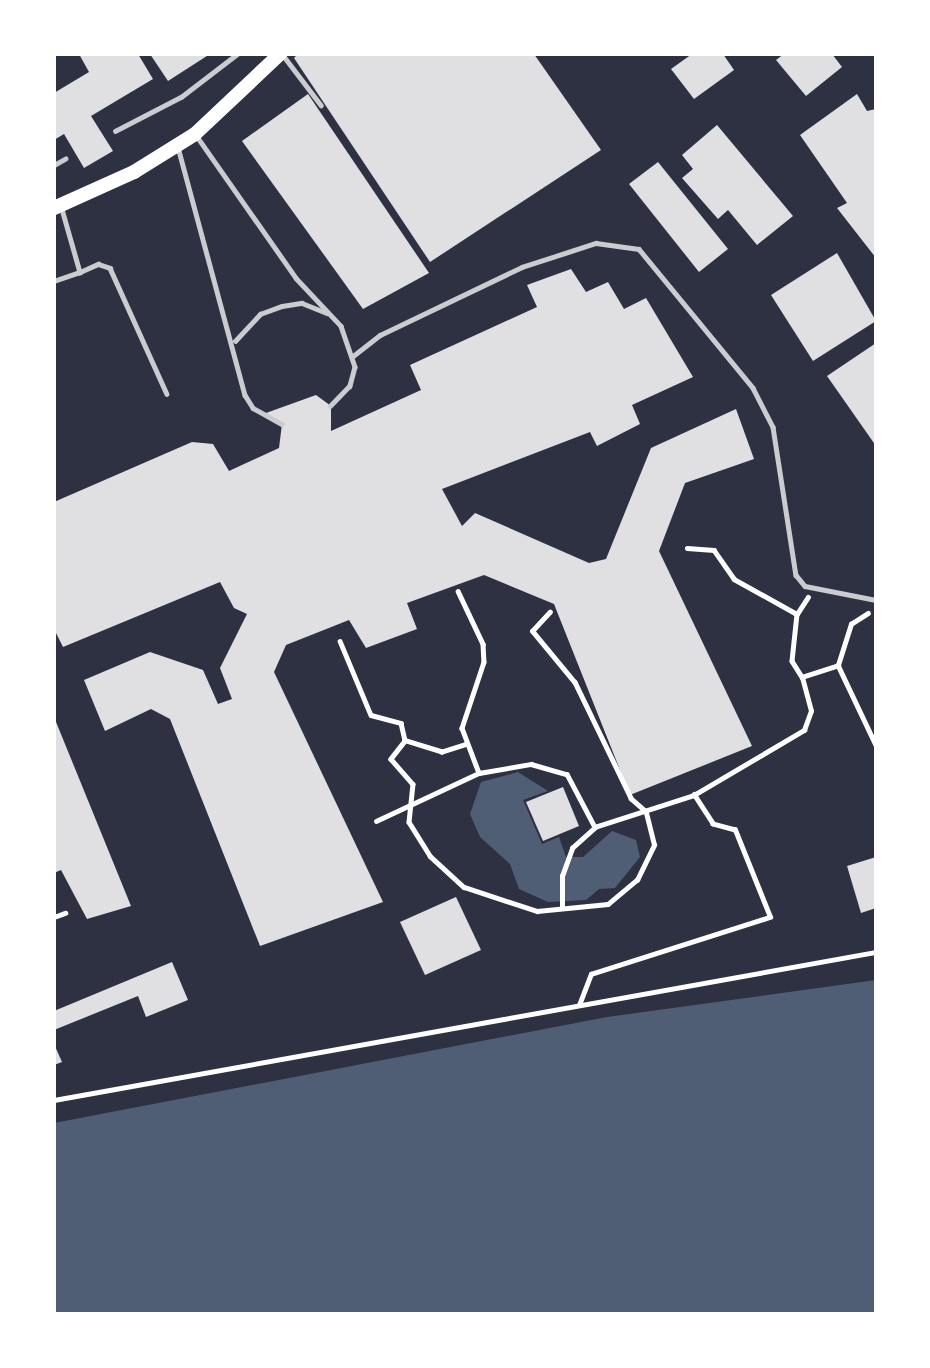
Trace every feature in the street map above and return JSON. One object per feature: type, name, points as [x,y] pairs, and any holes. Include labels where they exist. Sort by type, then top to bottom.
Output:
[{"type":"main road","points":[[56,205],[195,134],[281,54]]},
{"type":"lane","points":[[116,131],[181,97],[237,54]]},
{"type":"lane","points":[[281,54],[321,105]]},
{"type":"lane","points":[[195,134],[296,278],[331,315],[354,356],[351,386],[331,406]]},
{"type":"lane","points":[[178,145],[203,221],[218,307],[235,341],[245,394],[253,408],[282,424]]},
{"type":"lane","points":[[54,165],[65,159]]},
{"type":"lane","points":[[56,205],[80,272]]},
{"type":"lane","points":[[354,356],[380,335],[532,263],[596,243],[639,249],[753,388],[773,427],[796,575],[805,586],[876,600]]},
{"type":"lane","points":[[54,281],[98,264],[110,268],[167,394]]},
{"type":"lane","points":[[235,341],[260,314],[282,306],[302,303],[331,315]]},
{"type":"path","points":[[562,904],[562,876],[572,848],[595,827],[694,795],[804,730],[811,711],[802,677],[792,661],[797,614],[734,579],[714,550],[687,548]]},
{"type":"path","points":[[458,591],[484,653],[462,728],[479,773]]},
{"type":"path","points":[[405,741],[391,759],[413,784],[409,822],[430,856],[464,887],[537,911],[562,904],[608,904],[637,880],[654,845],[646,812],[631,799],[575,683],[532,631],[550,612]]},
{"type":"path","points":[[876,614],[852,624],[838,665],[876,745]]},
{"type":"path","points":[[340,640],[371,715],[401,723],[405,741]]},
{"type":"path","points":[[802,677],[838,665]]},
{"type":"path","points":[[405,741],[442,752],[467,744]]},
{"type":"path","points":[[376,821],[479,773],[555,765],[567,774],[595,827]]},
{"type":"path","points":[[578,1006],[590,974],[770,917],[735,831],[713,824],[694,795]]},
{"type":"path","points":[[54,917],[65,913]]},
{"type":"path","points":[[54,1100],[876,953]]},
{"type":"water","points":[[518,772],[548,791],[523,800],[542,844],[559,837],[566,857],[583,857],[612,831],[636,840],[640,857],[615,888],[599,889],[586,900],[548,902],[519,889],[510,864],[480,837],[470,814],[481,782]]},
{"type":"water","points":[[876,980],[876,1314],[54,1314],[54,1123],[607,1017]]},
{"type":"building","points":[[79,54],[138,54],[153,79],[91,116],[113,151],[84,168],[64,134],[54,140],[54,93],[89,72]]},
{"type":"building","points":[[150,54],[210,54],[168,81]]},
{"type":"building","points":[[298,54],[534,54],[601,150],[430,262],[294,58]]},
{"type":"building","points":[[692,54],[723,54],[734,70],[694,99],[671,69]]},
{"type":"building","points":[[784,54],[832,54],[842,67],[806,96],[776,60]]},
{"type":"building","points":[[308,94],[429,273],[363,309],[242,141]]},
{"type":"building","points":[[857,94],[867,111],[876,109],[876,258],[837,208],[847,203],[800,135]]},
{"type":"building","points":[[717,125],[793,216],[757,245],[728,210],[718,219],[682,178],[693,169],[682,155]]},
{"type":"building","points":[[658,162],[728,249],[699,272],[629,184]]},
{"type":"building","points":[[837,253],[876,321],[813,361],[771,295]]},
{"type":"building","points":[[571,269],[586,292],[608,282],[624,309],[646,298],[693,377],[632,405],[640,424],[597,446],[590,432],[442,489],[462,526],[475,513],[589,563],[606,559],[651,448],[736,409],[754,459],[685,483],[659,551],[752,746],[630,795],[554,604],[484,575],[407,603],[417,629],[366,648],[349,620],[286,645],[274,672],[383,902],[260,946],[170,719],[151,709],[105,731],[84,680],[150,652],[203,670],[218,704],[232,699],[220,668],[247,614],[234,608],[220,582],[63,647],[54,629],[54,502],[192,442],[213,444],[229,471],[279,448],[282,424],[266,413],[316,395],[331,406],[331,431],[421,390],[410,365],[537,307],[527,285]]},
{"type":"building","points":[[876,343],[876,446],[827,376]]},
{"type":"building","points":[[54,717],[131,906],[87,919],[61,870],[54,873]]},
{"type":"building","points":[[563,787],[579,826],[543,841],[526,802]]},
{"type":"building","points":[[876,857],[876,908],[861,913],[847,866]]},
{"type":"building","points":[[456,897],[481,950],[425,975],[400,922]]},
{"type":"building","points":[[172,962],[188,1000],[146,1017],[138,996],[54,1030],[54,1011]]},
{"type":"building","points":[[54,1044],[62,1062],[54,1065]]}]
